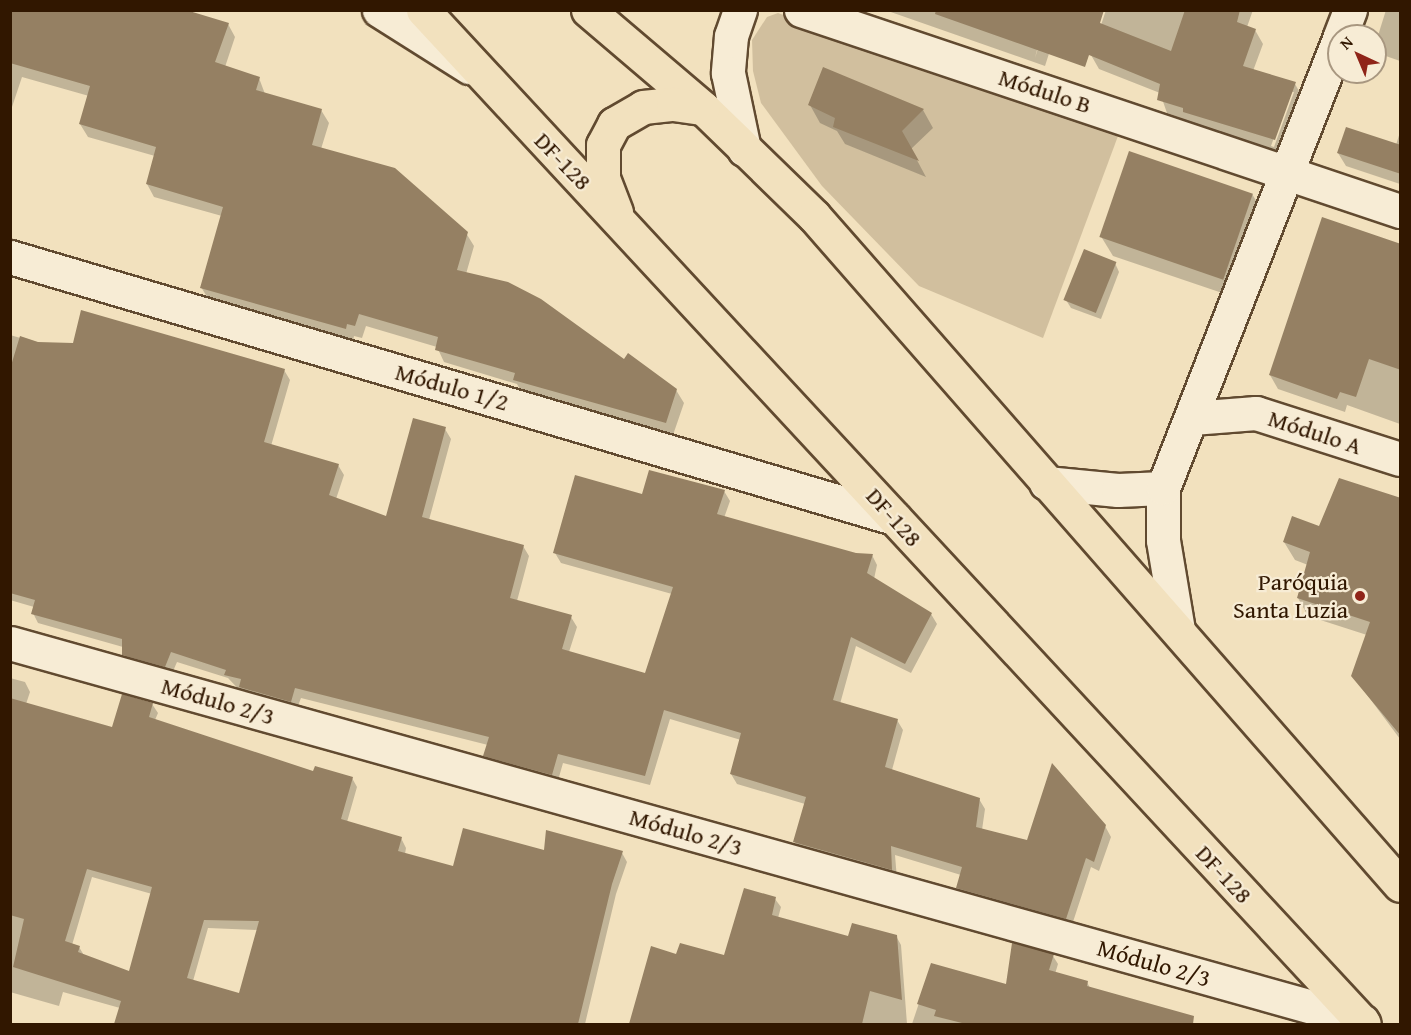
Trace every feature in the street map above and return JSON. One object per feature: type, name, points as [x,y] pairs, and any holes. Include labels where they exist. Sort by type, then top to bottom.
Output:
[{"type":"main road","name":"DF-128","points":[[423,10],[476,71],[617,216],[894,518],[1368,1023]]},
{"type":"main road","points":[[588,10],[703,108],[814,216],[1401,885]]},
{"type":"main road","points":[[617,216],[603,178],[603,145],[614,124],[643,107],[673,104],[703,108]]},
{"type":"street","points":[[379,10],[476,71]]},
{"type":"street","points":[[740,10],[731,36],[729,73],[744,148]]},
{"type":"street","name":"Módulo B","points":[[801,10],[1401,211]]},
{"type":"street","points":[[1178,630],[1163,540],[1162,488],[1192,418],[1327,72]]},
{"type":"street","name":"Módulo 1/2","points":[[10,257],[894,518]]},
{"type":"street","name":"Módulo A","points":[[1192,418],[1256,412],[1401,459]]},
{"type":"street","points":[[1046,483],[1118,490],[1162,488]]},
{"type":"street","name":"Módulo 2/3","points":[[10,643],[1368,1023]]},
{"type":"shaded area","points":[[778,13],[1118,136],[1043,338],[919,286],[822,186],[761,103],[753,71],[752,40],[767,17]]},
{"type":"building","points":[[10,10],[186,10],[229,23],[215,62],[260,77],[256,90],[322,109],[312,145],[395,168],[468,232],[457,270],[508,282],[541,299],[624,359],[628,353],[677,389],[666,423],[513,380],[515,373],[435,350],[438,337],[359,314],[355,326],[347,324],[346,329],[200,288],[223,207],[146,184],[156,147],[79,124],[90,86],[10,63]]},
{"type":"building","points":[[936,10],[1104,10],[1100,23],[1171,51],[1185,10],[1240,10],[1237,22],[1256,29],[1243,66],[1296,82],[1275,140],[1183,112],[1183,108],[1157,100],[1160,84],[1089,55],[1085,67],[935,14]]},
{"type":"building","points":[[823,67],[924,109],[902,131],[919,161],[833,127],[835,118],[808,105]]},
{"type":"building","points":[[1346,127],[1401,145],[1401,174],[1337,153]]},
{"type":"building","points":[[1129,151],[1253,194],[1223,280],[1099,237]]},
{"type":"building","points":[[1322,217],[1401,244],[1401,370],[1369,359],[1356,397],[1340,392],[1337,399],[1269,375]]},
{"type":"building","points":[[1084,249],[1116,262],[1096,313],[1063,300]]},
{"type":"building","points":[[81,310],[285,369],[264,442],[339,464],[329,495],[386,516],[413,418],[446,427],[422,517],[524,545],[510,598],[572,615],[562,649],[645,673],[673,587],[553,553],[575,475],[642,494],[649,470],[725,490],[717,514],[856,553],[873,554],[867,573],[932,613],[905,664],[851,637],[833,700],[898,719],[885,767],[980,798],[976,827],[1027,840],[1052,763],[1106,825],[1094,862],[1086,858],[1066,919],[956,888],[962,867],[891,846],[892,870],[793,842],[806,797],[730,774],[741,733],[664,710],[645,776],[558,754],[552,775],[483,756],[489,737],[295,688],[291,702],[239,687],[241,679],[224,675],[226,670],[171,652],[165,667],[122,655],[122,639],[31,614],[35,600],[10,593],[10,369],[20,336],[38,342],[73,343]]},
{"type":"building","name":"Paróquia Santa Luzia","points":[[1339,478],[1401,498],[1401,736],[1351,676],[1370,622],[1297,598],[1310,552],[1283,542],[1292,516],[1319,526]]},
{"type":"building","points":[[122,694],[153,703],[149,717],[313,771],[315,766],[353,777],[341,819],[402,837],[398,851],[453,866],[463,828],[544,850],[546,830],[623,851],[612,884],[578,1024],[114,1024],[121,1001],[13,967],[24,919],[10,915],[10,698],[112,727]],"holes":[[[87,869],[152,887],[129,971],[78,952],[80,946],[65,941]],[[204,920],[259,921],[239,993],[187,978]]]},
{"type":"building","points":[[744,888],[776,897],[772,915],[848,936],[852,923],[897,935],[902,1000],[870,991],[862,1024],[629,1024],[651,946],[676,954],[680,943],[724,955]]},
{"type":"building","points":[[1012,943],[1054,954],[1049,970],[1088,981],[1087,986],[1194,1016],[1193,1024],[966,1024],[934,1016],[936,1010],[917,1004],[931,963],[1006,984]]},
{"type":"place","name":"Paróquia Santa Luzia","points":[[1360,596]]}]
